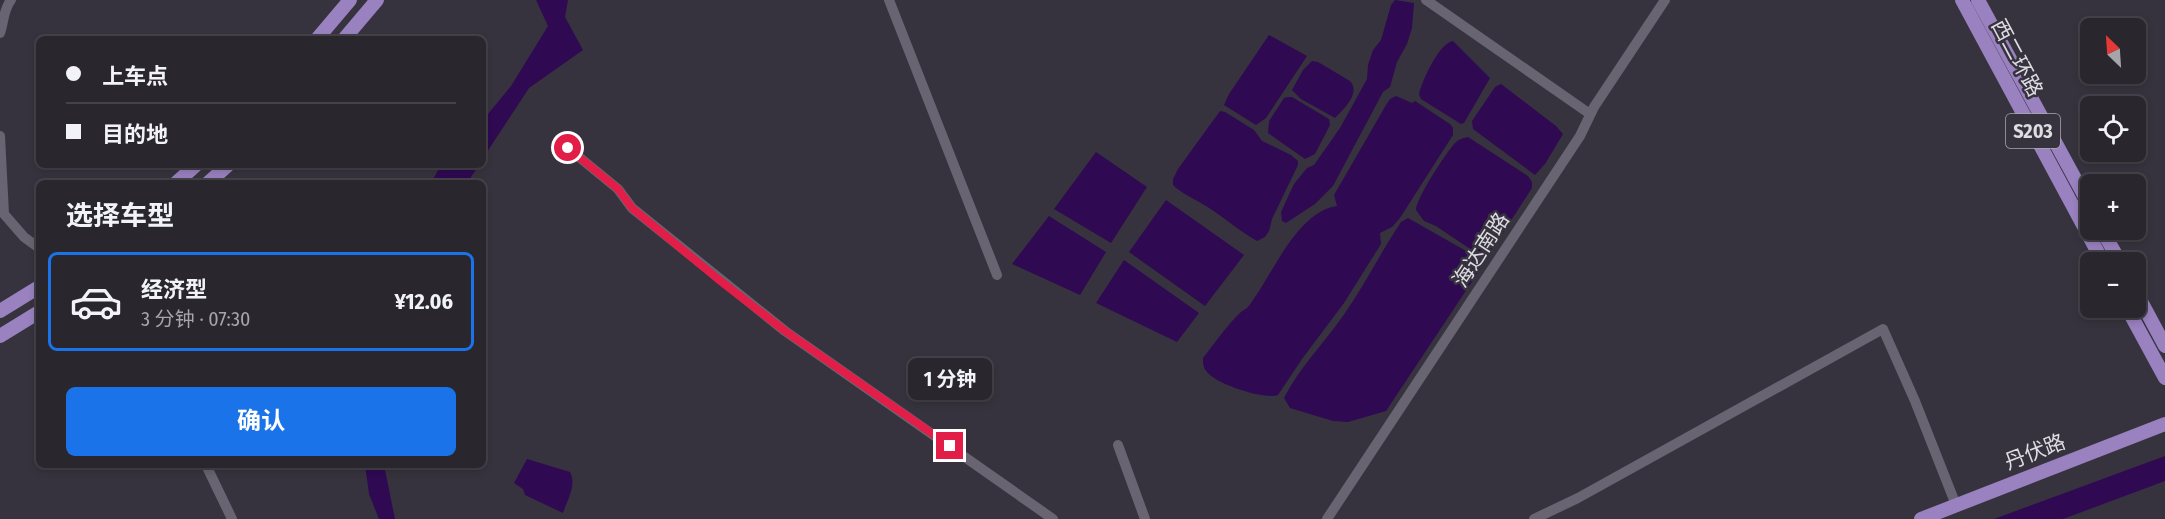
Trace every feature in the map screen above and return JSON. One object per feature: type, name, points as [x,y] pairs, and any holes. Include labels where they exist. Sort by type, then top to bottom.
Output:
[{"type":"main road","points":[[320,36],[350,0]]},
{"type":"main road","points":[[347,36],[377,0]]},
{"type":"main road","name":"西二环路","points":[[1962,0],[2098,252]]},
{"type":"main road","name":"西二环路","points":[[1978,0],[2080,188]]},
{"type":"main road","points":[[179,180],[193,168]]},
{"type":"main road","points":[[211,180],[225,168]]},
{"type":"main road","points":[[0,311],[36,289]]},
{"type":"main road","points":[[2146,311],[2165,346]]},
{"type":"main road","points":[[0,336],[36,314]]},
{"type":"main road","points":[[2132,318],[2165,378]]},
{"type":"main road","name":"丹伏路","points":[[1921,519],[2165,424]]},
{"type":"street","points":[[0,33],[5,8],[10,0]]},
{"type":"street","points":[[889,0],[998,275]]},
{"type":"street","points":[[1426,0],[1590,114]]},
{"type":"street","name":"海达南路","points":[[1327,519],[1580,136],[1590,114],[1665,0]]},
{"type":"street","points":[[0,136],[4,214],[24,237],[36,246]]},
{"type":"street","points":[[568,148],[618,189],[632,208],[785,331],[1053,519]]},
{"type":"street","points":[[1534,519],[1578,498],[1882,329],[1915,401],[1956,505]]},
{"type":"street","points":[[1118,445],[1145,519]]},
{"type":"street","points":[[207,468],[232,519]]},
{"type":"shaded area","points":[[536,0],[568,0],[565,17],[583,50],[529,88],[486,153],[486,116],[511,86],[548,26]]},
{"type":"shaded area","points":[[1395,0],[1414,3],[1412,28],[1407,44],[1397,62],[1390,87],[1383,92],[1333,186],[1315,204],[1286,223],[1282,221],[1281,212],[1294,184],[1307,168],[1314,165],[1340,128],[1367,79],[1368,65],[1373,50],[1381,40],[1391,5]]},
{"type":"shaded area","points":[[1269,35],[1307,56],[1266,118],[1256,125],[1224,105]]},
{"type":"shaded area","points":[[1453,41],[1490,78],[1464,123],[1461,124],[1421,99],[1419,94],[1427,72],[1437,55],[1442,48]]},
{"type":"shaded area","points":[[1312,61],[1318,62],[1350,81],[1353,86],[1354,91],[1350,101],[1335,118],[1301,99],[1292,90],[1303,70]]},
{"type":"shaded area","points":[[1501,84],[1556,126],[1563,134],[1545,164],[1535,175],[1473,129],[1472,121],[1495,87]]},
{"type":"shaded area","points":[[1396,96],[1412,103],[1415,101],[1453,128],[1453,135],[1400,218],[1392,227],[1380,233],[1381,244],[1344,303],[1278,395],[1252,393],[1212,377],[1205,369],[1203,358],[1231,323],[1250,304],[1298,231],[1323,210],[1337,206],[1334,195],[1386,105]]},
{"type":"shaded area","points":[[1292,97],[1329,119],[1330,125],[1315,154],[1305,159],[1268,133],[1269,121],[1284,98]]},
{"type":"shaded area","points":[[1220,111],[1254,130],[1262,141],[1291,155],[1298,161],[1272,219],[1269,231],[1265,237],[1257,241],[1173,185],[1178,169]]},
{"type":"shaded area","points":[[1468,137],[1528,176],[1532,182],[1532,188],[1487,255],[1479,255],[1436,226],[1424,221],[1416,210],[1426,186],[1445,156],[1457,142]]},
{"type":"shaded area","points":[[1096,152],[1147,187],[1111,243],[1054,209]]},
{"type":"shaded area","points":[[439,168],[477,168],[469,180],[433,180]]},
{"type":"shaded area","points":[[1166,200],[1244,255],[1205,306],[1129,252]]},
{"type":"shaded area","points":[[1049,216],[1106,252],[1080,295],[1012,264]]},
{"type":"shaded area","points":[[1408,218],[1475,256],[1480,264],[1477,274],[1386,411],[1348,422],[1333,421],[1290,408],[1284,398],[1290,387],[1351,305],[1401,222]]},
{"type":"shaded area","points":[[1124,260],[1199,313],[1177,342],[1096,303]]},
{"type":"shaded area","points":[[2165,456],[2165,481],[2063,519],[1994,519]]},
{"type":"shaded area","points":[[527,459],[570,472],[572,488],[563,513],[525,495],[523,489],[514,483]]},
{"type":"shaded area","points":[[365,468],[385,468],[395,519],[379,519],[369,494]]},
{"type":"route","points":[[568,148],[618,189],[632,208],[718,279],[785,331],[950,446]]}]
